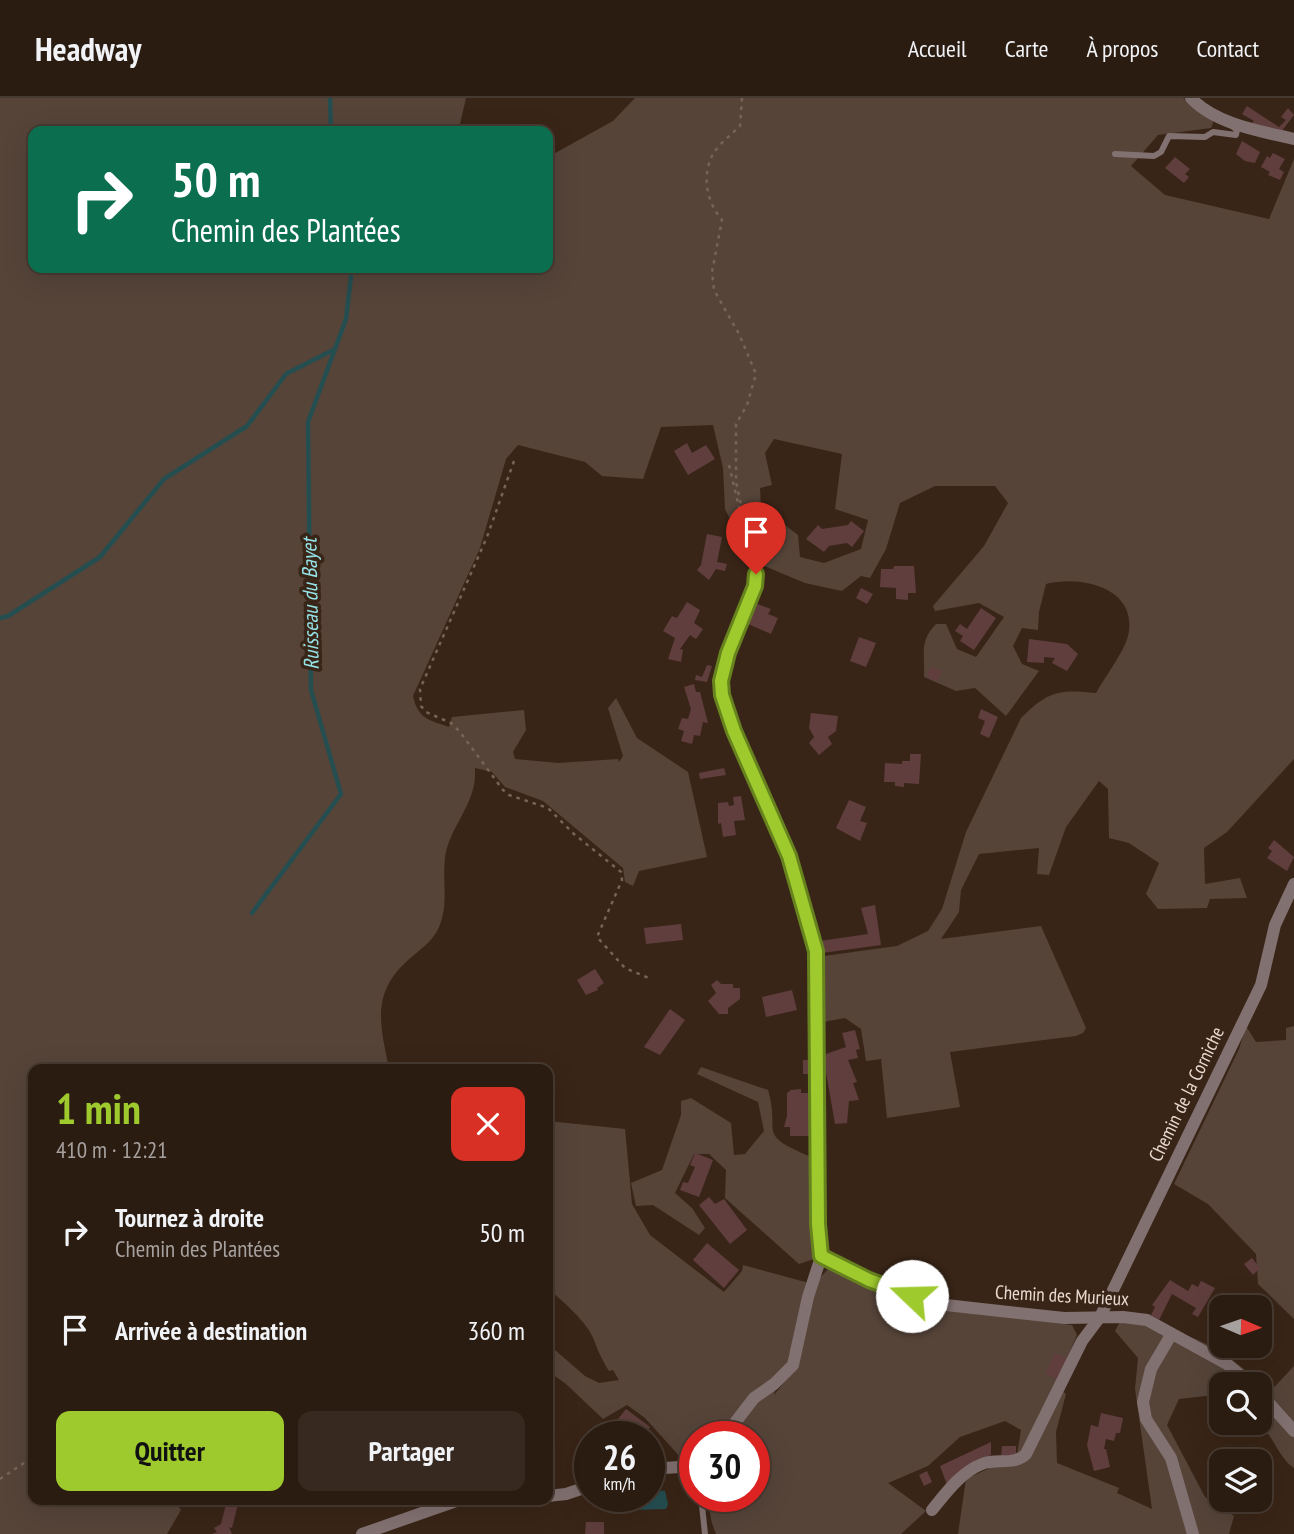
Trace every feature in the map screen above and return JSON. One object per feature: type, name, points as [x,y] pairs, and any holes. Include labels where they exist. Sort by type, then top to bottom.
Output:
[{"type":"street","points":[[1191,98],[1202,110],[1256,130],[1294,139]]},
{"type":"street","points":[[736,1421],[754,1398],[774,1384],[793,1365],[808,1297],[821,1256],[818,1224],[816,951],[789,856],[734,731],[725,708],[722,688],[728,653],[755,586],[755,567]]},
{"type":"street","name":"Chemin de la Corniche","points":[[932,1510],[949,1489],[979,1465],[993,1461],[1017,1461],[1024,1457],[1082,1341],[1100,1317],[1261,985],[1275,925],[1294,884]]},
{"type":"street","name":"Chemin des Murieux","points":[[821,1256],[869,1280],[939,1304],[1064,1318],[1147,1320],[1227,1364],[1237,1372]]},
{"type":"street","points":[[1171,1335],[1151,1369],[1143,1402],[1146,1419],[1171,1458],[1194,1534]]},
{"type":"street","points":[[1272,1406],[1294,1431]]},
{"type":"street","points":[[553,1495],[574,1491]]},
{"type":"street","points":[[362,1534],[445,1505]]},
{"type":"lane","points":[[1115,154],[1154,156],[1161,152],[1169,136],[1205,137],[1213,132],[1236,135],[1237,130],[1232,126],[1212,121],[1202,110]]},
{"type":"lane","points":[[703,1512],[705,1534]]},
{"type":"path","points":[[741,98],[740,126],[714,153],[707,177],[709,205],[722,220],[712,272],[714,290],[739,334],[755,374],[747,405],[736,424],[736,482],[755,567]]},
{"type":"path","points":[[514,461],[482,548],[420,690],[421,706],[426,712],[451,723],[460,732],[509,795],[548,808],[574,834],[621,872],[622,880],[597,937],[625,968],[651,979]]},
{"type":"path","points":[[729,465],[738,508],[746,527]]},
{"type":"path","points":[[0,1479],[28,1460]]},
{"type":"shaded area","points":[[0,98],[466,98],[461,126],[28,126],[28,273],[553,273],[553,154],[613,121],[635,98],[1183,98],[1214,120],[1211,128],[1158,135],[1131,166],[1165,195],[1269,219],[1294,159],[1294,759],[1227,832],[1204,848],[1205,884],[1240,878],[1247,898],[1210,899],[1207,908],[1158,909],[1146,894],[1159,863],[1129,843],[1109,838],[1108,789],[1099,781],[1066,827],[1049,875],[1037,874],[1039,848],[979,854],[961,890],[959,912],[941,939],[1041,926],[1086,1028],[1076,1036],[950,1052],[960,1107],[887,1118],[881,1059],[866,1061],[861,1029],[845,1018],[823,1022],[824,956],[897,946],[928,931],[942,909],[966,832],[1021,718],[1039,702],[1055,694],[1072,691],[1096,693],[1128,636],[1129,620],[1125,606],[1116,596],[1091,584],[1046,584],[1038,630],[1022,628],[1013,646],[1022,664],[1039,671],[1006,716],[975,688],[956,691],[924,677],[925,642],[936,624],[946,624],[957,649],[976,657],[1004,617],[979,603],[935,611],[933,606],[984,546],[1008,503],[995,486],[935,486],[900,503],[886,549],[870,578],[861,576],[842,591],[805,583],[750,560],[725,509],[723,468],[713,425],[661,427],[643,479],[602,476],[585,462],[518,445],[506,459],[480,548],[413,696],[415,704],[425,718],[449,727],[452,717],[524,710],[526,730],[513,752],[515,759],[558,763],[618,759],[619,762],[623,756],[608,708],[616,698],[637,738],[688,772],[707,857],[639,871],[633,886],[625,882],[623,868],[543,801],[505,787],[492,772],[475,768],[470,798],[447,849],[444,909],[439,927],[429,941],[395,974],[383,999],[381,1025],[388,1064],[28,1064],[28,1505],[177,1505],[181,1510],[167,1534],[0,1534]],"holes":[[[774,439],[842,454],[835,509],[868,520],[861,549],[824,563],[800,557],[798,535],[761,507],[760,488],[772,485],[765,453]]]},
{"type":"shaded area","points":[[1246,1026],[1256,1042],[1286,1040],[1286,1028],[1294,1026],[1294,1319],[1258,1284],[1256,1254],[1208,1204],[1174,1184],[1239,1049]]},
{"type":"shaded area","points":[[701,1067],[768,1090],[776,1137],[809,1156],[812,1173],[814,1259],[799,1264],[725,1198],[726,1170],[709,1154],[694,1154],[675,1193],[692,1208],[705,1228],[699,1235],[653,1205],[636,1206],[631,1183],[662,1170],[681,1115],[681,1101],[691,1098],[731,1123],[734,1155],[745,1154],[764,1131],[758,1102],[697,1074]]},
{"type":"shaded area","points":[[553,1122],[625,1129],[632,1204],[650,1235],[724,1292],[742,1271],[743,1265],[809,1283],[787,1365],[778,1377],[774,1395],[794,1370],[818,1280],[829,1268],[920,1306],[1072,1325],[1077,1335],[1056,1385],[1066,1394],[1056,1432],[1057,1463],[1119,1488],[1117,1493],[1152,1509],[1135,1389],[1138,1358],[1115,1331],[1121,1320],[1157,1326],[1177,1331],[1209,1346],[1209,1358],[1232,1359],[1247,1372],[1209,1372],[1209,1396],[1179,1399],[1167,1425],[1205,1497],[1209,1500],[1209,1512],[1228,1512],[1234,1516],[1229,1534],[958,1534],[966,1479],[994,1466],[1023,1464],[1017,1455],[1021,1430],[1005,1421],[960,1437],[928,1466],[888,1483],[926,1511],[901,1534],[716,1534],[710,1512],[770,1512],[770,1421],[679,1421],[679,1456],[665,1440],[665,1421],[648,1421],[627,1405],[603,1419],[553,1375],[553,1348],[585,1376],[599,1383],[619,1380],[613,1370],[609,1371],[581,1319],[553,1293]]},
{"type":"shaded area","points":[[1294,1366],[1294,1468],[1283,1458],[1269,1435],[1272,1435],[1272,1390]]},
{"type":"building","points":[[1247,106],[1279,127],[1286,120],[1281,117],[1288,108],[1294,115],[1281,132],[1252,123],[1254,121],[1242,114]]},
{"type":"building","points":[[1242,141],[1260,152],[1255,163],[1245,161],[1236,154]]},
{"type":"building","points":[[1273,153],[1285,159],[1279,169],[1284,172],[1280,180],[1268,175],[1270,172],[1261,167],[1267,156],[1270,158]]},
{"type":"building","points":[[1175,157],[1190,169],[1185,174],[1189,177],[1184,183],[1165,168]]},
{"type":"building","points":[[687,443],[692,453],[706,445],[715,459],[688,475],[674,451]]},
{"type":"building","points":[[851,521],[864,531],[852,547],[847,543],[829,546],[824,552],[806,539],[818,525],[822,529],[848,525]]},
{"type":"building","points":[[707,534],[722,537],[717,562],[727,564],[725,571],[716,569],[709,580],[697,570],[701,565]]},
{"type":"building","points":[[894,566],[914,566],[916,593],[908,593],[908,600],[896,599],[896,588],[880,587],[881,569],[893,569]]},
{"type":"building","points":[[861,588],[873,594],[867,604],[856,598]]},
{"type":"building","points":[[687,602],[700,610],[694,623],[703,629],[696,639],[690,635],[680,649],[683,650],[681,662],[668,659],[675,638],[663,631],[672,616],[677,618]]},
{"type":"building","points":[[755,603],[771,609],[768,614],[778,618],[771,634],[746,623]]},
{"type":"building","points":[[981,608],[996,618],[974,650],[960,641],[963,636],[955,631],[960,624],[967,629]]},
{"type":"building","points":[[859,637],[876,643],[866,667],[850,661]]},
{"type":"building","points":[[1029,639],[1067,644],[1078,654],[1067,671],[1052,663],[1055,658],[1044,657],[1044,663],[1027,662]]},
{"type":"building","points":[[707,665],[712,666],[707,682],[695,680],[696,675],[702,677]]},
{"type":"building","points":[[931,666],[942,671],[937,682],[926,677]]},
{"type":"building","points":[[694,684],[696,692],[700,692],[708,723],[703,722],[700,736],[694,735],[692,744],[681,741],[684,731],[678,729],[682,718],[688,719],[691,709],[684,687]]},
{"type":"building","points":[[981,709],[998,717],[989,738],[980,734],[985,721],[978,718]]},
{"type":"building","points":[[811,713],[838,716],[836,731],[828,737],[832,744],[819,755],[809,743],[814,737],[809,728]]},
{"type":"building","points":[[910,754],[921,754],[919,784],[904,783],[904,787],[895,786],[895,782],[884,782],[885,763],[902,764],[902,761],[910,761]]},
{"type":"building","points":[[724,768],[726,775],[700,779],[699,773]]},
{"type":"building","points":[[741,796],[745,820],[734,821],[736,835],[723,837],[721,823],[718,824],[718,803],[728,802],[729,806],[734,805],[733,797]]},
{"type":"building","points":[[849,800],[866,807],[860,821],[867,823],[860,841],[836,828]]},
{"type":"building","points":[[1274,840],[1294,857],[1287,871],[1267,858],[1272,851],[1268,848]]},
{"type":"building","points":[[875,905],[881,945],[822,953],[820,941],[868,934],[861,908]]},
{"type":"building","points":[[681,924],[683,940],[646,944],[644,928]]},
{"type":"building","points":[[595,969],[604,983],[598,990],[586,995],[577,980]]},
{"type":"building","points":[[717,980],[721,984],[733,984],[733,988],[740,988],[740,999],[728,1008],[728,1014],[719,1014],[708,1001],[716,993],[711,985]]},
{"type":"building","points":[[792,990],[797,1010],[766,1017],[762,997]]},
{"type":"building","points":[[670,1009],[685,1020],[660,1055],[644,1047]]},
{"type":"building","points":[[855,1030],[860,1049],[856,1050],[858,1058],[848,1060],[857,1082],[853,1083],[859,1100],[849,1101],[847,1123],[835,1124],[823,1055],[846,1047],[842,1033]]},
{"type":"building","points":[[803,1060],[812,1060],[813,1074],[803,1074]]},
{"type":"building","points":[[801,1089],[801,1093],[808,1093],[809,1110],[813,1109],[813,1136],[790,1136],[790,1127],[784,1127],[787,1093]]},
{"type":"building","points":[[695,1153],[713,1160],[699,1197],[680,1190],[683,1182],[688,1183],[695,1167],[690,1165]]},
{"type":"building","points":[[709,1197],[715,1204],[724,1199],[747,1230],[730,1244],[699,1205]]},
{"type":"building","points":[[707,1243],[739,1270],[724,1288],[693,1260]]},
{"type":"building","points":[[1252,1258],[1260,1268],[1253,1275],[1244,1264]]},
{"type":"building","points":[[1170,1280],[1188,1291],[1192,1284],[1198,1287],[1201,1281],[1215,1288],[1198,1317],[1192,1314],[1196,1308],[1172,1294],[1159,1320],[1151,1315],[1155,1307],[1152,1305]]},
{"type":"building","points":[[1055,1353],[1067,1358],[1057,1379],[1045,1374]]},
{"type":"building","points":[[626,1409],[642,1421],[616,1421]]},
{"type":"building","points":[[1101,1413],[1123,1418],[1120,1433],[1116,1433],[1114,1441],[1106,1439],[1104,1449],[1110,1467],[1094,1471],[1087,1445],[1091,1425],[1098,1427]]},
{"type":"building","points":[[991,1442],[991,1455],[969,1464],[947,1485],[940,1466]]},
{"type":"building","points":[[1002,1446],[1016,1446],[1016,1455],[1001,1456]]},
{"type":"building","points":[[927,1471],[932,1482],[924,1486],[919,1475]]},
{"type":"building","points":[[226,1505],[238,1505],[232,1528],[229,1527],[232,1534],[212,1534],[217,1532],[214,1528],[221,1524]]},
{"type":"building","points":[[586,1522],[604,1522],[604,1534],[585,1534]]},
{"type":"waterway","name":"Ruisseau du Bayet","points":[[330,98],[331,126]]},
{"type":"waterway","name":"Ruisseau du Bayet","points":[[252,913],[341,794],[311,690],[308,422],[346,319],[351,273]]},
{"type":"waterway","points":[[0,618],[8,616],[100,557],[164,479],[247,426],[286,374],[335,349]]},
{"type":"route","points":[[756,574],[755,586],[724,667],[722,695],[734,731],[789,856],[816,951],[818,1224],[821,1256],[869,1280],[912,1296]]}]
